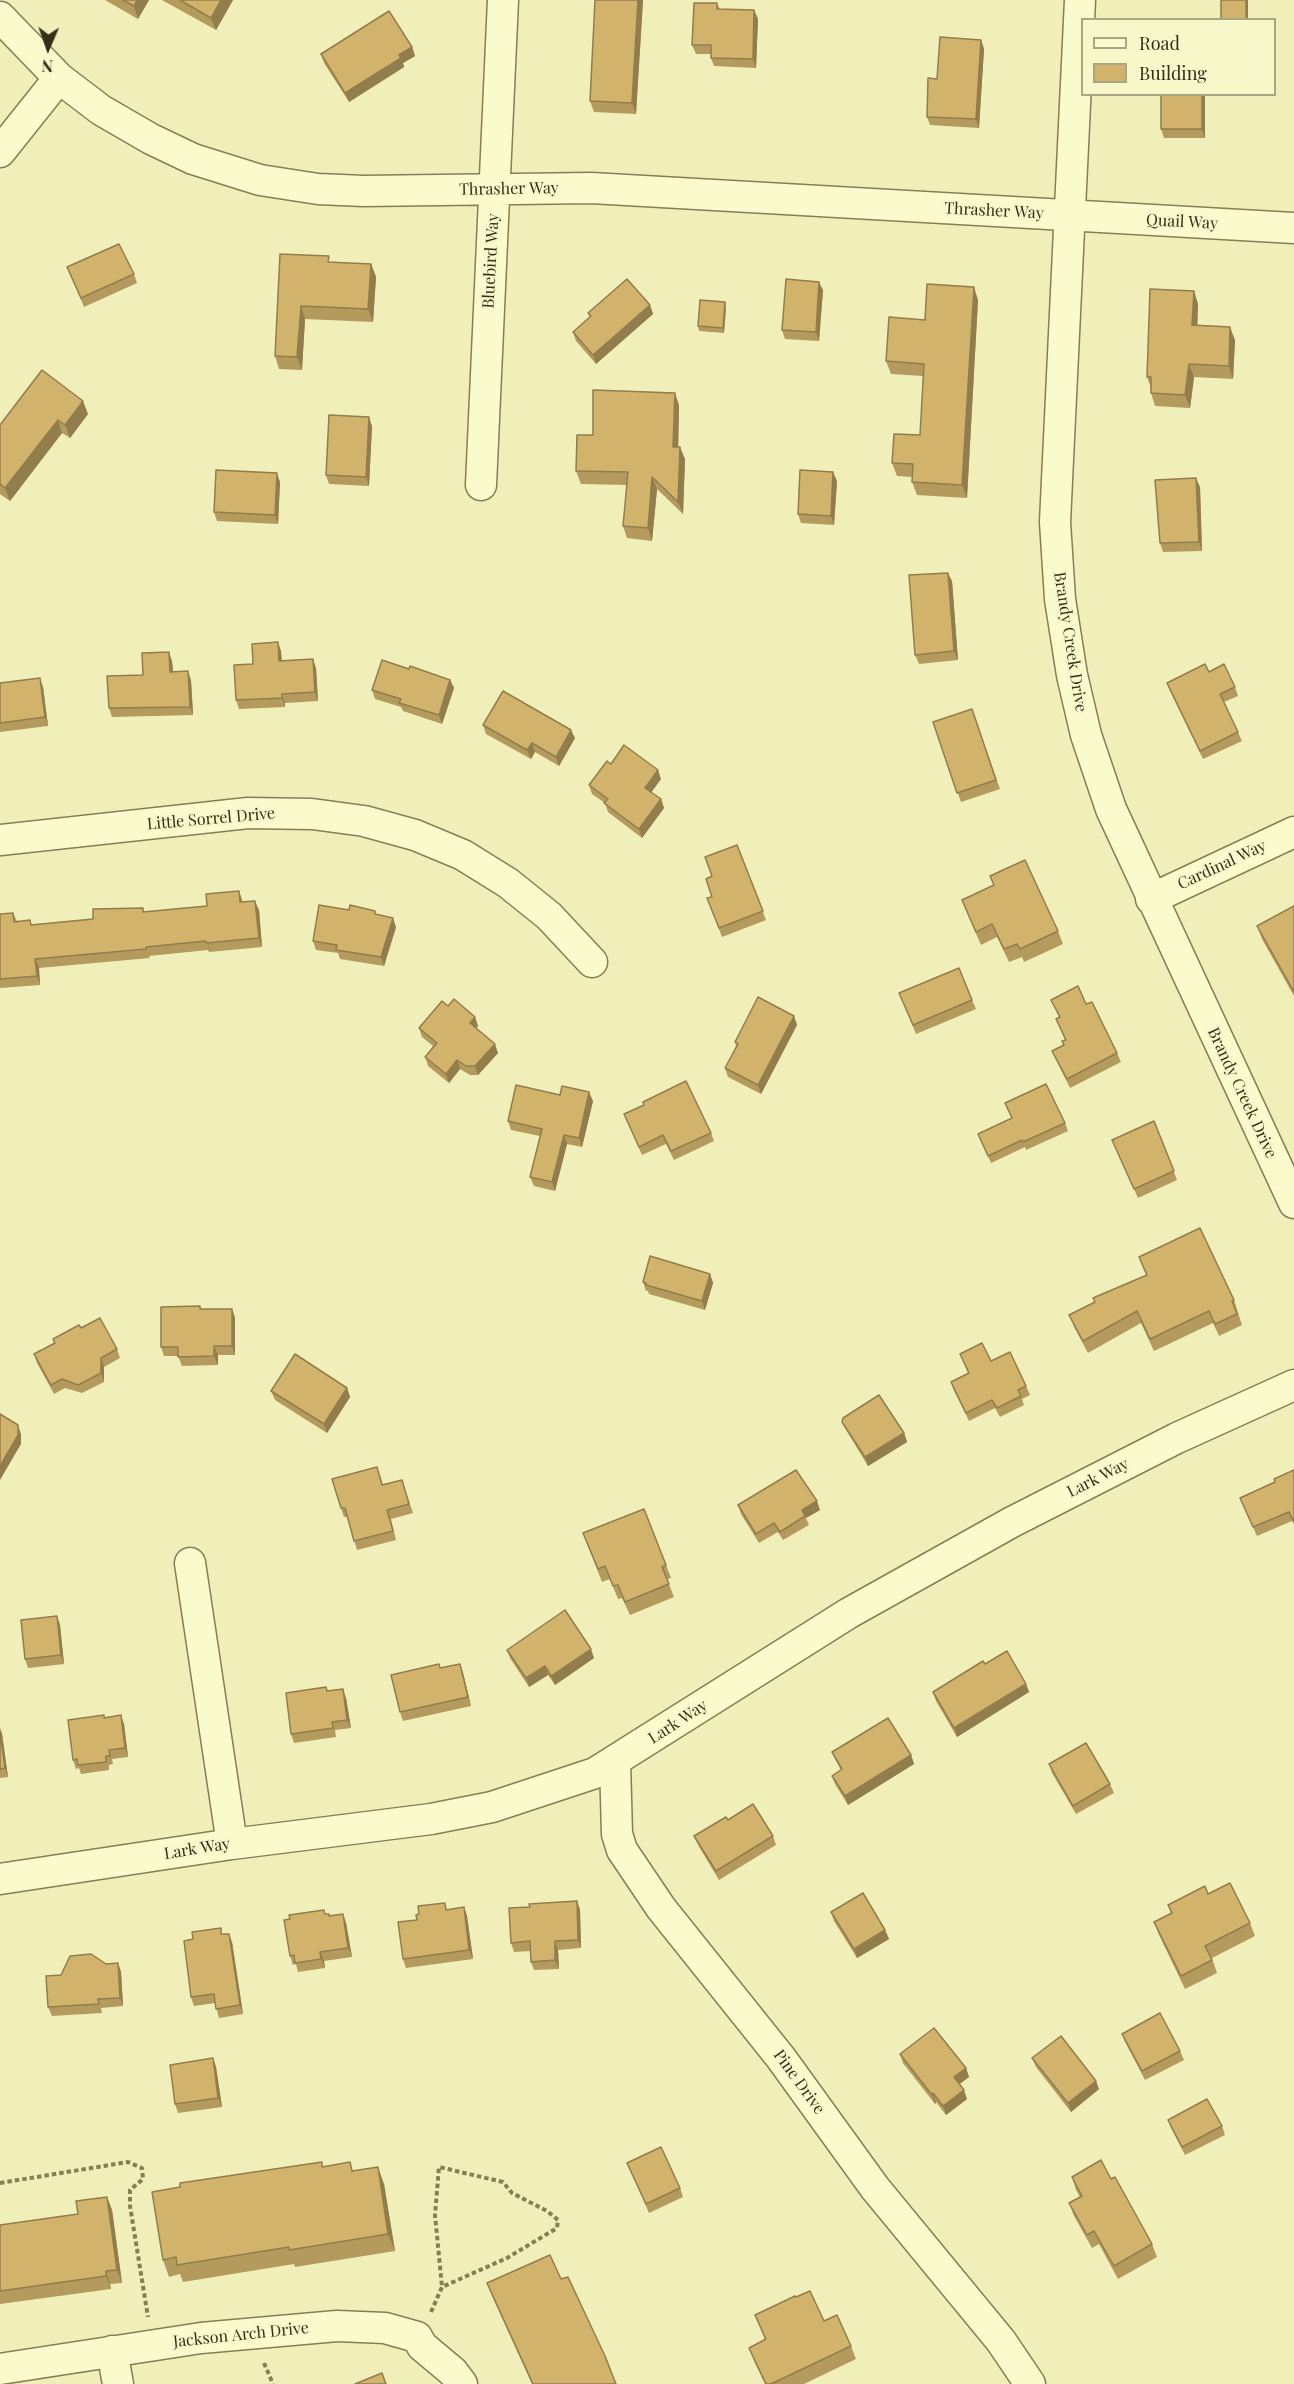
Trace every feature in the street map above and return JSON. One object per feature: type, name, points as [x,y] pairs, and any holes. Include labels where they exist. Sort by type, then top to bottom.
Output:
[{"type":"street","name":"Bluebird Way","points":[[481,485],[503,0]]},
{"type":"street","name":"Brandy Creek Drive","points":[[1080,0],[1055,522],[1060,599],[1072,675],[1086,735],[1111,809],[1294,1203]]},
{"type":"street","name":"Thrasher Way","points":[[0,16],[59,78],[101,110],[151,139],[194,159],[260,180],[318,189],[364,191],[591,188],[1070,216]]},
{"type":"street","points":[[0,152],[59,78]]},
{"type":"street","name":"Quail Way","points":[[1070,216],[1294,228]]},
{"type":"street","name":"Little Sorrel Drive","points":[[0,840],[248,813],[312,814],[364,821],[415,835],[453,851],[508,883],[549,916],[592,962]]},
{"type":"street","name":"Cardinal Way","points":[[1151,898],[1294,832]]},
{"type":"street","name":"Lark Way","points":[[0,1879],[232,1844],[431,1819],[492,1808],[595,1773],[849,1613],[991,1533],[1178,1438],[1294,1384]]},
{"type":"street","points":[[190,1563],[232,1844]]},
{"type":"street","name":"Pine Drive","points":[[615,1762],[617,1834],[622,1850],[661,1908],[782,2058],[875,2188],[1001,2341],[1030,2384]]},
{"type":"street","name":"Jackson Arch Drive","points":[[0,2369],[201,2338],[337,2326],[385,2328],[417,2337],[422,2346],[438,2357],[462,2384]]},
{"type":"street","points":[[112,2351],[118,2384]]},
{"type":"path","points":[[0,2183],[128,2163],[142,2168],[143,2179],[130,2190],[130,2206],[152,2345]]},
{"type":"path","points":[[417,2337],[442,2287],[435,2215],[439,2167],[503,2182],[512,2193],[547,2211],[558,2220],[557,2228],[507,2258],[442,2287]]},
{"type":"building","points":[[123,0],[137,0],[134,6]]},
{"type":"building","points":[[180,0],[221,0],[211,18]]},
{"type":"building","points":[[595,0],[638,0],[632,103],[590,101]]},
{"type":"building","points":[[1221,0],[1246,0],[1246,18],[1221,18]]},
{"type":"building","points":[[694,3],[717,3],[717,9],[754,10],[753,59],[711,58],[711,45],[692,45]]},
{"type":"building","points":[[389,11],[412,47],[399,55],[401,58],[345,93],[321,54]]},
{"type":"building","points":[[940,37],[981,40],[976,119],[927,117],[928,78],[937,79]]},
{"type":"building","points":[[1161,96],[1202,96],[1202,129],[1161,129]]},
{"type":"building","points":[[119,244],[134,274],[81,298],[67,267]]},
{"type":"building","points":[[280,254],[329,256],[328,262],[371,264],[368,309],[301,306],[297,357],[275,356]]},
{"type":"building","points":[[627,279],[650,305],[593,355],[573,332],[591,316],[588,313]]},
{"type":"building","points":[[786,279],[819,282],[816,332],[782,330]]},
{"type":"building","points":[[927,284],[974,287],[962,485],[912,482],[913,464],[892,463],[894,434],[920,435],[924,364],[886,361],[889,317],[925,320]]},
{"type":"building","points":[[1150,289],[1194,291],[1192,325],[1230,327],[1229,366],[1189,364],[1185,395],[1151,393],[1151,377],[1147,377]]},
{"type":"building","points":[[700,300],[725,302],[723,328],[698,326]]},
{"type":"building","points":[[42,370],[83,401],[65,425],[58,420],[5,488],[0,484],[0,425]]},
{"type":"building","points":[[593,390],[675,393],[673,447],[680,447],[678,502],[652,477],[648,528],[623,526],[628,472],[576,471],[577,435],[593,435]]},
{"type":"building","points":[[329,415],[369,417],[366,477],[326,475]]},
{"type":"building","points":[[216,470],[277,473],[275,515],[214,512]]},
{"type":"building","points":[[800,470],[833,472],[831,516],[798,514]]},
{"type":"building","points":[[1196,478],[1199,542],[1160,543],[1155,480]]},
{"type":"building","points":[[948,573],[954,651],[915,655],[909,575]]},
{"type":"building","points":[[278,642],[279,661],[313,659],[315,692],[282,694],[282,698],[236,700],[234,665],[253,664],[252,644]]},
{"type":"building","points":[[169,652],[170,672],[188,671],[190,707],[109,708],[107,676],[143,675],[142,653]]},
{"type":"building","points":[[382,660],[409,669],[410,666],[450,680],[439,715],[399,703],[401,699],[372,690]]},
{"type":"building","points":[[1205,664],[1209,672],[1224,664],[1235,687],[1220,694],[1238,732],[1200,751],[1167,683]]},
{"type":"building","points":[[40,678],[45,717],[0,723],[0,683]]},
{"type":"building","points":[[503,691],[571,730],[556,757],[532,743],[527,750],[483,725]]},
{"type":"building","points":[[972,709],[996,780],[957,793],[933,722]]},
{"type":"building","points":[[624,745],[658,770],[645,788],[661,799],[639,829],[604,803],[608,799],[589,785],[607,761],[611,764]]},
{"type":"building","points":[[737,845],[763,911],[719,928],[707,898],[712,897],[706,879],[712,876],[705,857]]},
{"type":"building","points":[[1025,860],[1058,931],[1020,949],[1017,944],[1004,949],[992,924],[976,932],[962,900],[994,885],[990,876]]},
{"type":"building","points":[[239,891],[240,902],[255,901],[259,938],[206,943],[206,941],[35,959],[37,976],[0,979],[0,914],[13,913],[14,922],[30,920],[31,925],[93,919],[93,909],[143,908],[143,912],[207,906],[206,894]]},
{"type":"building","points":[[319,905],[349,910],[350,905],[393,918],[381,957],[336,950],[337,945],[313,941]]},
{"type":"building","points":[[1294,906],[1294,992],[1257,926]]},
{"type":"building","points":[[959,968],[972,1000],[913,1025],[899,993]]},
{"type":"building","points":[[1078,986],[1086,1004],[1092,1002],[1117,1053],[1067,1079],[1052,1051],[1064,1045],[1062,1041],[1066,1040],[1056,1019],[1060,1017],[1051,1000]]},
{"type":"building","points":[[758,997],[794,1016],[758,1085],[725,1068],[738,1044],[735,1042]]},
{"type":"building","points":[[454,999],[475,1017],[470,1023],[495,1044],[475,1066],[466,1066],[457,1060],[446,1074],[425,1057],[437,1043],[419,1028],[442,1001],[448,1006]]},
{"type":"building","points":[[686,1081],[711,1133],[671,1151],[663,1135],[639,1147],[624,1114]]},
{"type":"building","points":[[1046,1084],[1065,1123],[988,1156],[978,1134],[1012,1118],[1005,1103]]},
{"type":"building","points":[[516,1085],[560,1095],[562,1086],[589,1092],[579,1138],[564,1135],[552,1182],[530,1177],[542,1129],[508,1121]]},
{"type":"building","points":[[1154,1121],[1174,1171],[1134,1189],[1112,1140]]},
{"type":"building","points":[[1200,1228],[1234,1300],[1232,1301],[1237,1314],[1215,1324],[1209,1311],[1150,1339],[1137,1311],[1083,1341],[1069,1315],[1095,1302],[1093,1298],[1147,1275],[1139,1257]]},
{"type":"building","points":[[650,1256],[710,1274],[702,1301],[646,1285],[643,1282]]},
{"type":"building","points":[[200,1306],[200,1309],[232,1309],[232,1346],[214,1346],[214,1356],[178,1357],[178,1347],[161,1347],[161,1307]]},
{"type":"building","points":[[100,1318],[117,1349],[101,1358],[101,1373],[78,1385],[62,1379],[51,1385],[34,1354],[55,1343],[53,1339],[79,1325],[81,1328]]},
{"type":"building","points":[[982,1343],[991,1361],[1010,1352],[1026,1386],[1018,1390],[1021,1396],[997,1408],[992,1400],[966,1413],[951,1382],[969,1373],[960,1354]]},
{"type":"building","points":[[295,1354],[347,1388],[324,1424],[271,1391]]},
{"type":"building","points":[[879,1395],[904,1433],[865,1457],[842,1422],[843,1418]]},
{"type":"building","points":[[0,1414],[18,1425],[18,1435],[0,1466]]},
{"type":"building","points":[[377,1467],[382,1485],[402,1480],[409,1504],[387,1510],[393,1531],[354,1541],[345,1508],[341,1508],[332,1479]]},
{"type":"building","points":[[796,1470],[817,1501],[802,1510],[805,1516],[780,1532],[774,1523],[756,1534],[738,1505]]},
{"type":"building","points":[[1294,1470],[1294,1522],[1289,1512],[1253,1527],[1240,1498],[1275,1482],[1274,1479]]},
{"type":"building","points":[[644,1509],[666,1565],[662,1567],[669,1584],[625,1602],[618,1585],[613,1586],[605,1566],[598,1569],[583,1533]]},
{"type":"building","points":[[565,1610],[591,1649],[551,1676],[545,1666],[526,1678],[507,1650]]},
{"type":"building","points":[[57,1616],[61,1655],[25,1659],[21,1620]]},
{"type":"building","points":[[1007,1651],[1026,1684],[954,1728],[933,1692],[983,1661],[985,1664]]},
{"type":"building","points":[[439,1664],[440,1668],[460,1664],[468,1697],[400,1712],[391,1675]]},
{"type":"building","points":[[326,1687],[327,1691],[343,1689],[347,1720],[332,1722],[333,1728],[291,1734],[286,1693]]},
{"type":"building","points":[[104,1715],[104,1718],[121,1715],[125,1748],[109,1750],[110,1756],[106,1756],[106,1762],[78,1765],[77,1759],[73,1760],[68,1720]]},
{"type":"building","points":[[888,1718],[911,1755],[845,1796],[832,1776],[842,1769],[832,1752]]},
{"type":"building","points":[[0,1732],[5,1768],[0,1769]]},
{"type":"building","points":[[1086,1743],[1110,1784],[1073,1806],[1049,1764]]},
{"type":"building","points":[[753,1804],[773,1836],[716,1871],[694,1836],[726,1817],[728,1820]]},
{"type":"building","points":[[1230,1883],[1250,1923],[1205,1946],[1212,1960],[1181,1976],[1154,1922],[1172,1913],[1168,1905],[1205,1886],[1208,1894]]},
{"type":"building","points":[[863,1893],[885,1930],[854,1949],[831,1912]]},
{"type":"building","points":[[577,1901],[578,1940],[555,1941],[555,1960],[531,1962],[530,1941],[511,1943],[509,1908],[530,1907],[529,1904]]},
{"type":"building","points":[[445,1903],[446,1910],[464,1907],[469,1950],[403,1959],[398,1922],[417,1920],[418,1906]]},
{"type":"building","points":[[324,1910],[329,1916],[343,1914],[348,1948],[320,1952],[321,1959],[295,1963],[294,1955],[290,1956],[284,1920],[290,1919],[289,1915]]},
{"type":"building","points":[[221,1928],[221,1934],[229,1934],[240,2005],[216,2009],[214,1994],[191,1997],[184,1941],[193,1939],[192,1932]]},
{"type":"building","points":[[91,1954],[106,1964],[118,1963],[120,1998],[98,1999],[99,2004],[48,2007],[46,1976],[61,1975],[70,1956]]},
{"type":"building","points":[[1160,2013],[1180,2051],[1142,2071],[1122,2034]]},
{"type":"building","points":[[934,2028],[966,2068],[954,2077],[964,2090],[943,2106],[900,2054]]},
{"type":"building","points":[[1061,2036],[1096,2081],[1068,2103],[1032,2058]]},
{"type":"building","points":[[213,2058],[218,2098],[175,2104],[170,2065]]},
{"type":"building","points":[[1207,2099],[1222,2126],[1182,2147],[1168,2120]]},
{"type":"building","points":[[661,2147],[680,2188],[646,2204],[627,2163]]},
{"type":"building","points":[[1101,2160],[1111,2179],[1115,2177],[1152,2244],[1114,2266],[1094,2231],[1087,2235],[1069,2203],[1082,2196],[1072,2177]]},
{"type":"building","points":[[322,2162],[322,2167],[350,2162],[352,2171],[378,2167],[388,2234],[177,2265],[176,2257],[163,2260],[152,2192],[180,2187],[180,2183]]},
{"type":"building","points":[[107,2197],[117,2270],[106,2271],[106,2276],[0,2291],[0,2225],[78,2214],[76,2201]]},
{"type":"building","points":[[550,2255],[561,2279],[568,2277],[616,2384],[533,2384],[487,2283]]},
{"type":"building","points":[[810,2291],[824,2321],[837,2315],[851,2346],[771,2384],[766,2384],[749,2348],[766,2339],[755,2315]]},
{"type":"building","points":[[382,2373],[386,2384],[355,2384]]}]
